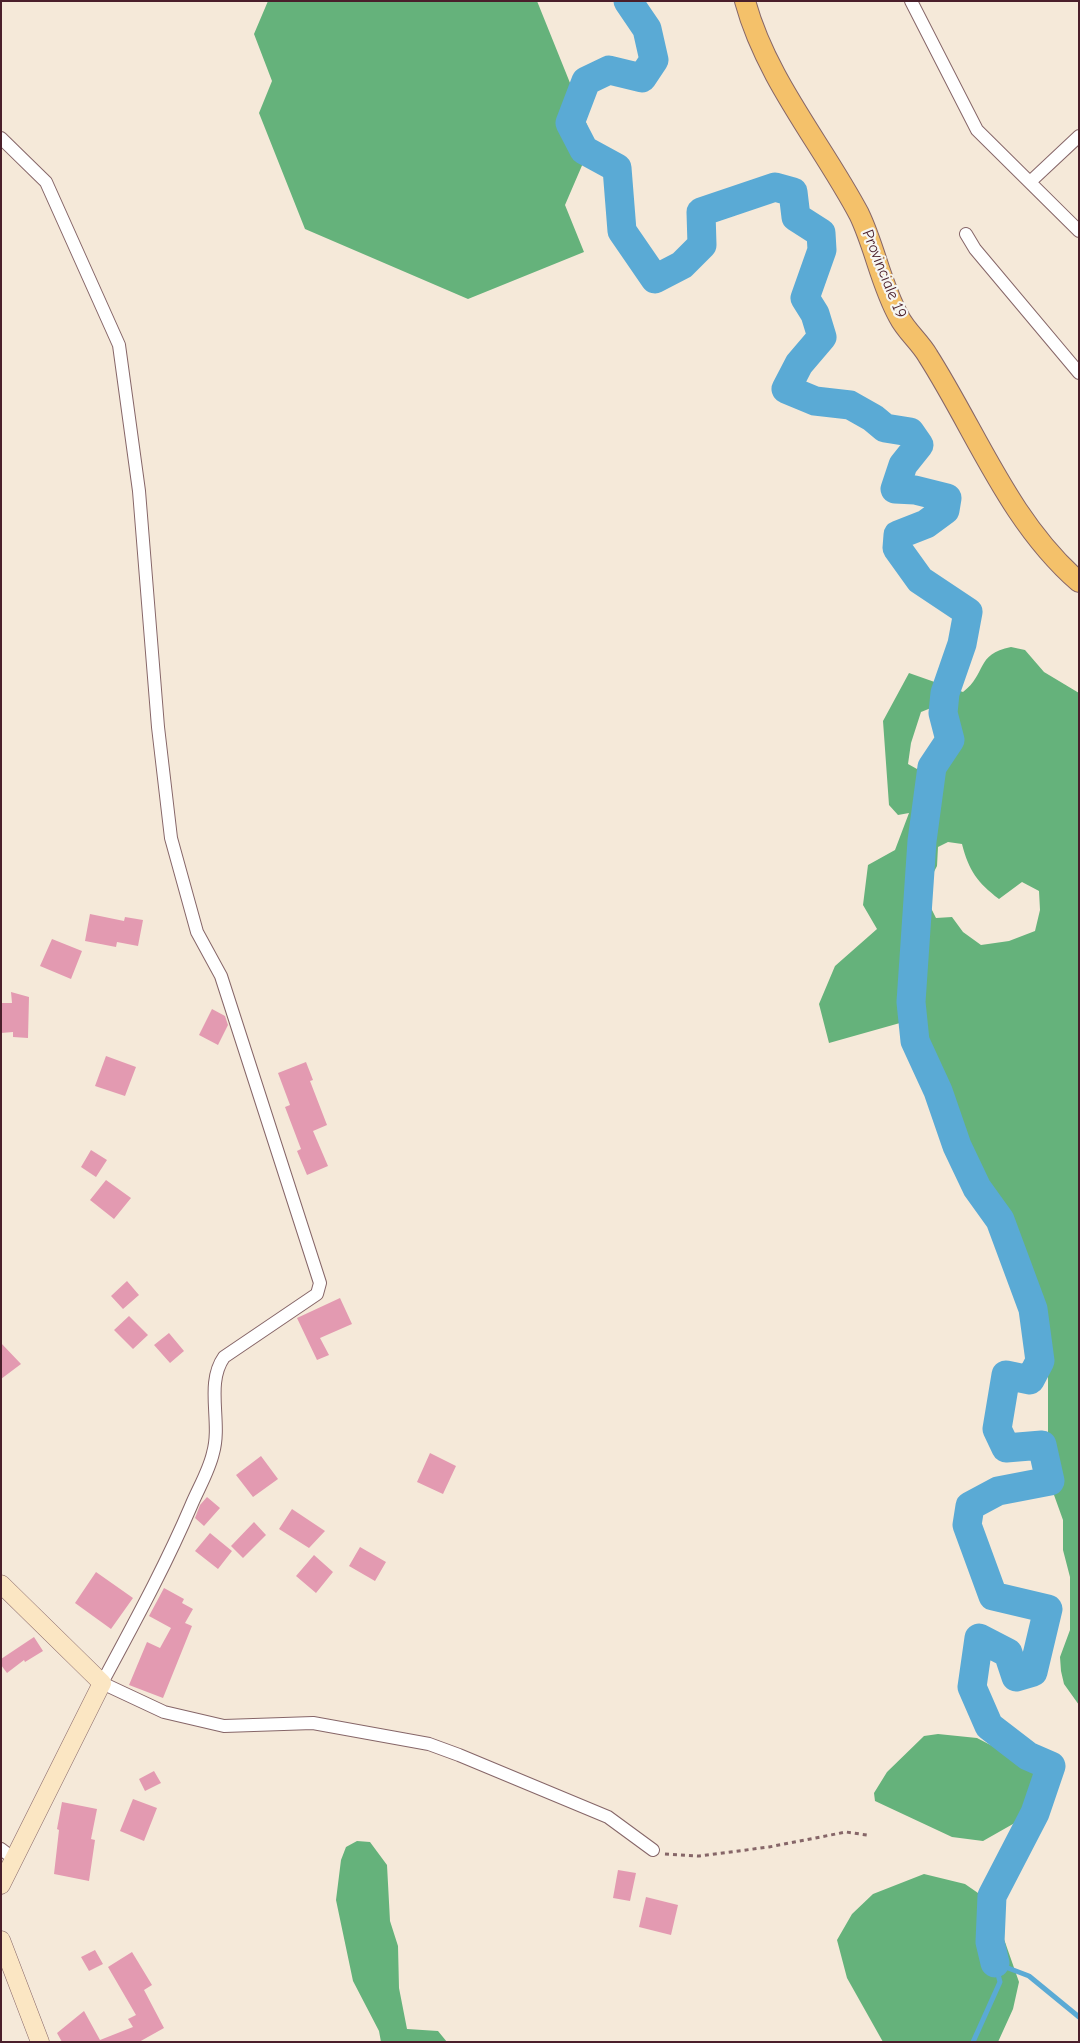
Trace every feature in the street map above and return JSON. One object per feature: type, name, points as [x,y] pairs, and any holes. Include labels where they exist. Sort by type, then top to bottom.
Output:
[{"type":"main road","name":"Provinciale 19","points":[[745,1],[749,18],[771,66],[860,216],[899,317],[928,355],[997,480],[1034,533],[1061,566],[1079,582]]},
{"type":"street","points":[[911,1],[977,130],[1079,230]]},
{"type":"street","points":[[1030,182],[1079,136]]},
{"type":"street","points":[[1,138],[46,182],[119,345],[139,491],[158,727],[171,838],[197,932],[221,976],[320,1283],[317,1294],[224,1357],[218,1366],[215,1379],[217,1427],[213,1455],[151,1591],[7,1854],[1,1885]]},
{"type":"street","points":[[966,234],[975,249],[1079,373]]},
{"type":"street","points":[[1,1584],[102,1683],[116,1692],[164,1712],[224,1726],[313,1723],[429,1744],[460,1755],[608,1817],[653,1850]]},
{"type":"street","points":[[1,1940],[40,2042]]},
{"type":"path","points":[[653,1850],[668,1855],[699,1856],[846,1832],[867,1835]]},
{"type":"green space","points":[[268,1],[537,1],[593,140],[565,205],[584,252],[468,299],[305,229],[259,113],[272,81],[254,34]]},
{"type":"green space","points":[[1011,647],[1025,650],[1044,672],[1079,693],[1079,1705],[1064,1684],[1061,1671],[1060,1657],[1070,1630],[1070,1577],[1063,1550],[1063,1520],[1054,1495],[1048,1442],[1048,1358],[1031,1276],[1004,1220],[972,1161],[922,1036],[900,1023],[829,1043],[819,1004],[835,966],[877,929],[863,905],[868,865],[895,850],[909,813],[898,815],[889,805],[883,721],[909,673],[963,692],[976,678],[986,660],[1000,650]],"holes":[[[931,708],[939,735],[925,761],[917,769],[908,764],[911,743],[921,712]],[[948,842],[962,844],[971,869],[979,881],[999,899],[1022,882],[1039,891],[1040,910],[1035,931],[1009,941],[981,945],[963,932],[952,917],[936,918],[930,906],[926,887],[937,866],[938,847]]]},
{"type":"green space","points":[[938,1734],[977,1738],[1033,1767],[1039,1780],[1020,1820],[983,1841],[952,1837],[875,1801],[874,1793],[887,1772],[924,1736]]},
{"type":"green space","points":[[357,1841],[370,1842],[387,1865],[390,1921],[398,1946],[399,1988],[407,2029],[438,2031],[447,2042],[381,2042],[379,2031],[353,1981],[336,1900],[341,1860],[346,1847]]},
{"type":"green space","points":[[924,1874],[965,1884],[991,1902],[1019,1982],[1013,2009],[998,2042],[883,2042],[847,1978],[837,1940],[852,1914],[873,1894]]},
{"type":"building","points":[[90,914],[124,921],[125,917],[143,920],[138,946],[117,942],[116,947],[85,941]]},
{"type":"building","points":[[52,939],[82,951],[71,979],[40,966]]},
{"type":"building","points":[[11,992],[29,997],[28,1038],[13,1037],[13,1032],[1,1033],[1,1003],[12,1003]]},
{"type":"building","points":[[212,1009],[225,1016],[228,1025],[218,1045],[199,1035]]},
{"type":"building","points":[[106,1056],[136,1067],[125,1096],[95,1086]]},
{"type":"building","points":[[306,1062],[313,1080],[310,1081],[327,1125],[313,1131],[328,1166],[307,1175],[297,1151],[301,1149],[285,1107],[290,1105],[278,1073]]},
{"type":"building","points":[[91,1150],[107,1160],[96,1177],[81,1167]]},
{"type":"building","points":[[106,1180],[131,1198],[114,1219],[90,1200]]},
{"type":"building","points":[[127,1281],[139,1295],[123,1309],[111,1296]]},
{"type":"building","points":[[340,1298],[352,1324],[320,1338],[329,1355],[317,1360],[297,1318]]},
{"type":"building","points":[[129,1316],[148,1335],[133,1349],[114,1330]]},
{"type":"building","points":[[169,1333],[184,1351],[170,1363],[154,1345]]},
{"type":"building","points":[[1,1343],[21,1364],[1,1379]]},
{"type":"building","points":[[430,1453],[456,1466],[443,1494],[417,1482]]},
{"type":"building","points":[[261,1456],[278,1479],[253,1497],[236,1475]]},
{"type":"building","points":[[207,1497],[220,1508],[204,1526],[195,1518],[200,1505]]},
{"type":"building","points":[[292,1509],[325,1531],[309,1548],[279,1529]]},
{"type":"building","points":[[254,1522],[266,1535],[243,1558],[231,1546]]},
{"type":"building","points":[[210,1533],[232,1551],[218,1569],[195,1551]]},
{"type":"building","points":[[360,1547],[386,1562],[375,1581],[349,1566]]},
{"type":"building","points":[[314,1555],[333,1572],[316,1593],[296,1576]]},
{"type":"building","points":[[96,1572],[133,1598],[111,1629],[75,1603]]},
{"type":"building","points":[[164,1588],[184,1599],[182,1603],[193,1609],[185,1623],[192,1626],[163,1698],[129,1685],[147,1642],[160,1648],[171,1628],[149,1616]]},
{"type":"building","points":[[34,1637],[43,1651],[25,1662],[24,1660],[7,1673],[1,1665],[1,1659]]},
{"type":"building","points":[[154,1771],[161,1783],[145,1791],[139,1779]]},
{"type":"building","points":[[133,1799],[157,1808],[144,1841],[120,1831]]},
{"type":"building","points":[[62,1802],[97,1809],[91,1839],[95,1840],[89,1881],[54,1874],[59,1830],[57,1829]]},
{"type":"building","points":[[618,1870],[636,1873],[630,1901],[613,1898]]},
{"type":"building","points":[[646,1897],[678,1905],[671,1935],[639,1927]]},
{"type":"building","points":[[95,1950],[103,1964],[89,1971],[81,1957]]},
{"type":"building","points":[[132,1952],[152,1985],[144,1990],[164,2028],[139,2042],[62,2042],[57,2033],[84,2011],[100,2040],[133,2027],[128,2019],[136,2015],[108,1967]]},
{"type":"waterway","points":[[628,1],[647,29],[654,60],[642,78],[609,70],[586,81],[570,123],[584,150],[617,168],[622,231],[655,279],[682,265],[702,245],[701,212],[775,187],[793,192],[796,217],[821,233],[822,250],[805,298],[815,314],[822,337],[799,364],[786,389],[815,401],[850,405],[873,418],[885,428],[910,432],[919,445],[903,465],[895,489],[915,490],[947,498],[945,510],[926,524],[898,535],[897,548],[920,580],[968,612],[962,644],[945,693],[943,713],[950,740],[932,767],[922,841],[911,1002],[915,1041],[938,1091],[957,1146],[977,1188],[1000,1220],[1033,1309],[1040,1361],[1030,1380],[1006,1375],[997,1429],[1006,1448],[1042,1445],[1050,1481],[998,1491],[970,1506],[967,1525],[993,1596],[1048,1609],[1033,1672],[1016,1677],[1008,1653],[979,1638],[972,1687],[989,1726],[1028,1756],[1051,1766],[1035,1813],[992,1896],[990,1942],[995,1963]]},
{"type":"waterway","points":[[995,1963],[1029,1976],[1079,2017]]},
{"type":"waterway","points":[[973,2042],[1000,1982],[995,1963]]}]
